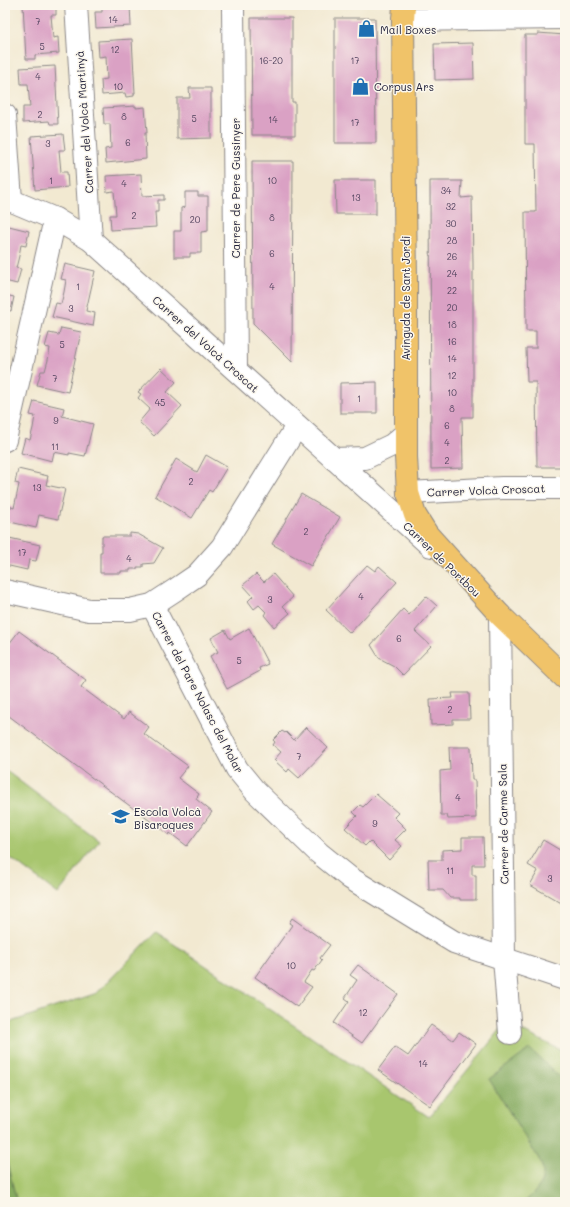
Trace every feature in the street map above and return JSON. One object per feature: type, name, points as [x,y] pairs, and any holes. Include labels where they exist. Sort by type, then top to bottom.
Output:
[{"type":"main road","name":"Avinguda de Sant Jordi","points":[[403,13],[406,457],[408,493],[415,515],[427,534],[462,574]]},
{"type":"main road","name":"Carrer de Portbou","points":[[462,574],[500,615],[565,678]]},
{"type":"street","name":"Carrer del Volcà Martinyà","points":[[76,5],[91,240]]},
{"type":"street","name":"Carrer de Pere Gussinyer","points":[[233,5],[236,370]]},
{"type":"street","points":[[403,13],[565,18]]},
{"type":"street","points":[[5,115],[8,199]]},
{"type":"street","name":"Carrer del Volcà Croscat","points":[[8,199],[55,219],[91,240],[334,459]]},
{"type":"street","points":[[5,440],[55,219]]},
{"type":"street","name":"Carrer del Pare Nolasc del Molar","points":[[5,591],[89,610],[130,610],[152,605],[196,575],[222,547],[297,426]]},
{"type":"street","points":[[334,459],[365,458],[392,445],[406,433]]},
{"type":"street","name":"Carrer de Portbou","points":[[334,459],[462,574]]},
{"type":"street","name":"Carrer Volcà Croscat","points":[[408,493],[502,488],[565,488]]},
{"type":"street","name":"Carrer del Pare Nolasc del Molar","points":[[152,605],[237,769],[246,782],[319,853],[350,878],[454,942],[565,979]]},
{"type":"street","name":"Carrer de Carme Sala","points":[[500,615],[504,958],[510,1033]]},
{"type":"green space","points":[[5,770],[99,841],[58,894],[5,854]]},
{"type":"green space","points":[[156,932],[429,1117],[506,1023],[565,1052],[565,1202],[5,1202],[5,1015],[8,1023],[97,993]]},
{"type":"green space","points":[[530,1049],[565,1082],[565,1202],[524,1202],[531,1196],[540,1184],[543,1172],[542,1165],[489,1079]]},
{"type":"green space","points":[[5,1155],[17,1202],[5,1202]]},
{"type":"building","points":[[23,5],[56,5],[56,15],[51,15],[53,38],[58,37],[59,53],[35,55],[35,59],[26,59]]},
{"type":"building","points":[[102,5],[130,5],[131,26],[96,28],[95,12],[102,12]]},
{"type":"building","points":[[251,18],[292,18],[292,102],[295,102],[295,135],[252,135]]},
{"type":"building","points":[[335,18],[375,18],[376,143],[335,143]]},
{"type":"building","points":[[538,33],[565,35],[565,467],[537,467],[536,382],[527,382],[526,348],[536,348],[536,331],[526,331],[525,212],[536,212],[535,144],[525,144],[525,35],[538,35]]},
{"type":"building","points":[[132,39],[134,96],[126,97],[125,93],[102,95],[101,80],[107,79],[106,56],[99,57],[98,41]]},
{"type":"building","points":[[473,43],[474,79],[435,80],[434,44]]},
{"type":"building","points":[[55,66],[58,124],[50,124],[49,121],[23,123],[23,107],[30,107],[28,84],[21,84],[20,68]]},
{"type":"building","points":[[189,88],[211,88],[211,138],[177,139],[177,98],[190,98]]},
{"type":"building","points":[[136,106],[136,108],[145,107],[147,133],[145,133],[146,159],[106,163],[105,149],[111,148],[110,124],[104,124],[103,108]]},
{"type":"building","points":[[63,134],[65,150],[59,150],[61,172],[67,172],[68,187],[35,190],[31,136]]},
{"type":"building","points":[[252,161],[293,161],[292,362],[253,323]]},
{"type":"building","points":[[141,174],[142,196],[164,195],[164,200],[158,200],[158,212],[155,212],[156,227],[111,230],[110,215],[116,215],[114,191],[107,192],[106,176]]},
{"type":"building","points":[[335,180],[376,180],[376,214],[336,214]]},
{"type":"building","points":[[430,181],[462,181],[461,198],[472,197],[473,417],[462,417],[463,468],[431,469]]},
{"type":"building","points":[[185,192],[198,192],[198,196],[208,196],[208,231],[201,232],[201,253],[190,253],[190,257],[174,257],[174,231],[181,231],[181,208],[185,207]]},
{"type":"building","points":[[5,225],[29,231],[26,246],[21,245],[16,268],[21,269],[17,284],[5,281]]},
{"type":"building","points":[[65,264],[95,271],[86,311],[95,313],[93,326],[52,317],[56,303],[61,304],[64,292],[66,280],[61,279]]},
{"type":"building","points":[[5,295],[14,297],[11,311],[6,310],[6,313]]},
{"type":"building","points":[[61,328],[81,332],[68,392],[37,385],[41,371],[45,371],[48,360],[50,348],[45,347],[49,333],[59,335]]},
{"type":"building","points":[[161,368],[176,382],[167,392],[182,406],[154,436],[139,422],[150,409],[138,398],[141,394],[138,392]]},
{"type":"building","points":[[377,382],[377,413],[340,413],[340,383]]},
{"type":"building","points":[[34,401],[64,408],[62,416],[93,424],[85,456],[54,452],[52,461],[21,453],[25,438],[30,440],[33,428],[35,416],[30,415]]},
{"type":"building","points":[[206,455],[227,467],[212,492],[209,490],[192,518],[155,496],[176,459],[197,472]]},
{"type":"building","points":[[18,469],[48,476],[46,485],[65,489],[58,519],[39,515],[36,528],[6,521],[9,506],[14,508],[19,484],[15,483]]},
{"type":"building","points":[[301,494],[340,517],[311,566],[272,544]]},
{"type":"building","points":[[130,533],[138,534],[163,548],[154,563],[143,564],[143,567],[130,569],[130,571],[121,571],[121,573],[100,573],[102,536],[130,536]]},
{"type":"building","points":[[5,537],[40,545],[36,561],[29,560],[27,570],[5,565]]},
{"type":"building","points":[[367,565],[375,571],[379,566],[397,582],[350,633],[326,610]]},
{"type":"building","points":[[256,574],[264,582],[273,574],[293,597],[283,606],[290,613],[274,627],[264,615],[266,612],[259,605],[254,609],[248,601],[253,596],[243,585]]},
{"type":"building","points":[[426,596],[437,606],[415,631],[431,646],[403,675],[394,666],[379,658],[371,645],[403,609],[409,615]]},
{"type":"building","points":[[249,628],[268,664],[259,668],[260,671],[227,689],[210,656],[218,652],[211,638],[225,630],[230,639]]},
{"type":"building","points":[[19,631],[86,680],[81,687],[124,719],[129,712],[149,727],[144,734],[188,766],[178,778],[199,794],[196,799],[212,812],[187,846],[170,833],[169,835],[5,713],[5,649]]},
{"type":"building","points":[[452,693],[469,693],[470,719],[453,719],[453,724],[431,725],[430,699],[453,698]]},
{"type":"building","points":[[306,727],[328,748],[299,778],[289,769],[287,772],[274,760],[281,752],[273,745],[275,742],[273,740],[282,731],[285,733],[286,732],[294,740]]},
{"type":"building","points":[[449,747],[471,747],[472,780],[475,780],[476,818],[448,819],[447,815],[441,815],[440,771],[450,770]]},
{"type":"building","points":[[376,794],[398,813],[394,817],[406,829],[395,840],[402,846],[389,860],[370,841],[365,846],[345,828],[357,816],[353,812],[360,805],[363,807]]},
{"type":"building","points":[[462,837],[483,837],[484,865],[472,865],[472,875],[476,875],[476,900],[460,900],[460,898],[450,898],[443,890],[429,890],[428,860],[442,860],[442,850],[462,849]]},
{"type":"building","points":[[543,840],[565,853],[565,905],[530,885],[538,871],[528,865]]},
{"type":"building","points":[[292,918],[330,945],[320,958],[322,960],[314,971],[312,970],[304,982],[312,987],[297,1007],[255,977],[292,925],[289,923]]},
{"type":"building","points":[[358,965],[398,994],[362,1043],[334,1023],[349,1001],[345,998],[357,980],[350,975]]},
{"type":"building","points":[[431,1025],[453,1040],[459,1032],[476,1044],[430,1106],[378,1070],[395,1047],[408,1056]]},
{"type":"place","name":"Mail Boxes","points":[[367,29]]},
{"type":"place","name":"Corpus Ars","points":[[361,86]]},
{"type":"place","name":"Escola Volcà Bisaroques","points":[[121,817]]}]
